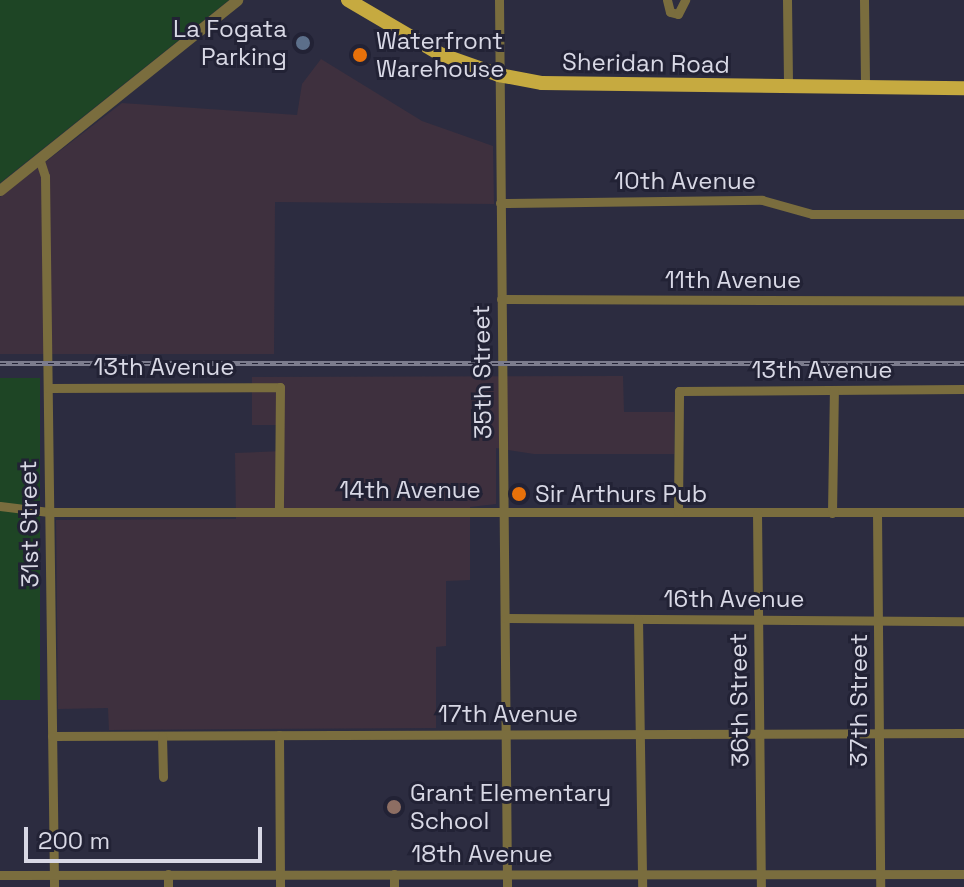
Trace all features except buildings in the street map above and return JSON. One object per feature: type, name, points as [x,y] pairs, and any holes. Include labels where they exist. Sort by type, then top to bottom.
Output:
[{"type":"main road","name":"Sheridan Road","points":[[348,0],[440,54],[499,75],[578,86],[964,88]]},
{"type":"street","points":[[0,190],[237,0]]},
{"type":"street","name":"35th Street","points":[[499,0],[507,887]]},
{"type":"street","points":[[667,0],[670,12],[678,14],[685,0]]},
{"type":"street","points":[[787,0],[788,86]]},
{"type":"street","points":[[864,0],[865,87]]},
{"type":"street","name":"31st Street","points":[[40,161],[45,176],[54,887]]},
{"type":"street","name":"10th Avenue","points":[[500,203],[762,200],[812,214],[964,214]]},
{"type":"street","name":"11th Avenue","points":[[501,299],[964,301]]},
{"type":"street","name":"13th Avenue","points":[[48,388],[280,387],[279,511]]},
{"type":"street","name":"13th Avenue","points":[[678,511],[679,391],[964,389]]},
{"type":"street","points":[[832,513],[834,390]]},
{"type":"street","name":"14th Avenue","points":[[0,506],[49,512],[503,509],[964,512]]},
{"type":"street","name":"36th Street","points":[[757,513],[761,887]]},
{"type":"street","name":"37th Street","points":[[877,513],[880,887]]},
{"type":"street","name":"16th Avenue","points":[[505,618],[964,621]]},
{"type":"street","points":[[638,619],[642,887]]},
{"type":"street","name":"17th Avenue","points":[[52,736],[964,733]]},
{"type":"street","points":[[279,735],[280,887]]},
{"type":"street","points":[[162,736],[163,777]]},
{"type":"street","points":[[168,874],[168,887]]},
{"type":"street","points":[[394,874],[394,887]]},
{"type":"street","name":"18th Avenue","points":[[0,875],[964,874]]},
{"type":"shaded area","points":[[321,59],[422,121],[493,146],[494,204],[275,202],[274,354],[0,354],[0,197],[122,103],[297,115],[302,84]]},
{"type":"shaded area","points":[[623,376],[624,412],[674,412],[674,454],[534,454],[496,448],[496,504],[470,507],[470,580],[446,581],[446,646],[436,647],[436,728],[109,730],[108,708],[58,709],[56,520],[236,519],[235,453],[283,451],[283,425],[252,425],[252,377]]},
{"type":"green space","points":[[0,0],[229,0],[0,183]]},
{"type":"green space","points":[[0,378],[40,378],[40,700],[0,700]]},
{"type":"railway","points":[[0,363],[964,363]]},
{"type":"place","name":"La Fogata Parking","points":[[303,43]]},
{"type":"place","name":"Waterfront Warehouse","points":[[360,55]]},
{"type":"place","name":"Sir Arthurs Pub","points":[[519,494]]},
{"type":"place","name":"Grant Elementary School","points":[[394,807]]}]
